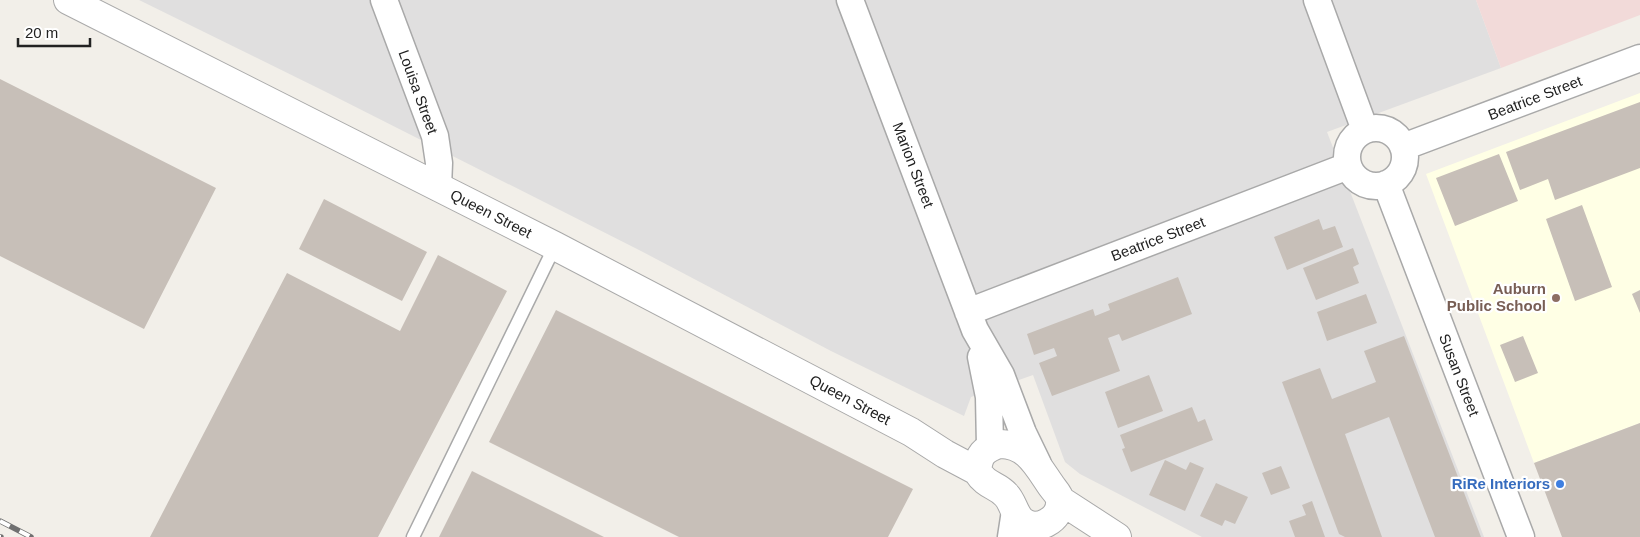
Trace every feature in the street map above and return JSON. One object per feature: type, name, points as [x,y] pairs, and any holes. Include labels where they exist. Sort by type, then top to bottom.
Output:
[{"type":"street","name":"Queen Street","points":[[68,0],[555,246],[911,432],[945,454],[984,456],[986,483],[1005,494],[1013,524],[1020,519],[1027,525],[1045,520]]},
{"type":"street","name":"Louisa Street","points":[[384,0],[435,136],[439,163],[438,187]]},
{"type":"street","name":"Marion Street","points":[[850,0],[972,321],[989,397],[984,456]]},
{"type":"street","points":[[1317,0],[1365,130]]},
{"type":"street","name":"Beatrice Street","points":[[1402,147],[1640,58]]},
{"type":"street","points":[[1383,129],[1398,138],[1402,147],[1405,155],[1404,164],[1394,179],[1386,184],[1368,185],[1360,181],[1348,166],[1348,149],[1358,134],[1365,130],[1383,129]]},
{"type":"street","name":"Beatrice Street","points":[[972,321],[1348,166]]},
{"type":"street","name":"Susan Street","points":[[1386,184],[1520,537]]},
{"type":"street","name":"Marion Street","points":[[972,321],[1002,375],[1023,433],[1038,464]]},
{"type":"street","points":[[984,456],[999,444],[1016,446],[1038,464],[1045,520],[1116,537]]},
{"type":"lane","points":[[413,537],[555,246]]},
{"type":"shaded area","points":[[139,0],[1476,0],[1501,68],[1327,132],[1484,537],[1202,537],[1080,474],[1065,462],[1033,375],[971,397],[964,416],[831,351],[641,251],[326,92]]},
{"type":"shaded area","points":[[1476,0],[1640,0],[1640,15],[1501,68]]},
{"type":"shaded area","name":"Auburn Public School","points":[[1640,93],[1640,423],[1534,463],[1426,174]]},
{"type":"building","points":[[0,79],[216,188],[144,329],[0,256]]},
{"type":"building","points":[[1640,102],[1640,168],[1555,200],[1548,179],[1520,190],[1506,152]]},
{"type":"building","points":[[1499,154],[1518,201],[1455,226],[1436,178]]},
{"type":"building","points":[[324,199],[427,252],[402,301],[299,249]]},
{"type":"building","points":[[1582,205],[1612,287],[1575,301],[1546,219]]},
{"type":"building","points":[[1319,219],[1323,230],[1335,226],[1343,247],[1287,270],[1274,237]]},
{"type":"building","points":[[1353,248],[1359,264],[1353,267],[1359,283],[1316,300],[1303,268]]},
{"type":"building","points":[[438,255],[507,291],[378,537],[150,537],[287,273],[400,331]]},
{"type":"building","points":[[1178,277],[1192,314],[1122,341],[1119,334],[1108,338],[1120,371],[1052,396],[1039,363],[1057,356],[1054,348],[1034,355],[1027,334],[1093,309],[1095,316],[1110,310],[1108,304]]},
{"type":"building","points":[[1640,290],[1640,313],[1632,294]]},
{"type":"building","points":[[1366,294],[1377,323],[1327,341],[1317,312]]},
{"type":"building","points":[[556,310],[913,489],[888,537],[679,537],[489,442]]},
{"type":"building","points":[[1404,336],[1481,537],[1435,537],[1389,417],[1345,434],[1382,537],[1345,537],[1339,534],[1282,382],[1320,368],[1332,399],[1376,382],[1364,351]]},
{"type":"building","points":[[1523,336],[1538,373],[1515,382],[1500,345]]},
{"type":"building","points":[[1149,375],[1163,411],[1118,428],[1105,392]]},
{"type":"building","points":[[1192,407],[1198,422],[1205,419],[1213,440],[1131,472],[1122,449],[1125,448],[1120,435]]},
{"type":"building","points":[[1640,423],[1640,537],[1562,537],[1534,463]]},
{"type":"building","points":[[1165,460],[1186,470],[1190,462],[1204,468],[1185,511],[1149,495]]},
{"type":"building","points":[[1281,466],[1290,488],[1271,495],[1262,473]]},
{"type":"building","points":[[472,471],[604,537],[439,537]]},
{"type":"building","points":[[1216,483],[1248,497],[1235,524],[1225,520],[1222,526],[1200,516]]},
{"type":"building","points":[[1312,501],[1325,537],[1295,537],[1289,521],[1306,515],[1302,505]]},
{"type":"railway","points":[[0,521],[31,537]]},
{"type":"place","name":"Auburn Public School","points":[[1556,298]]},
{"type":"place","name":"RiRe Interiors","points":[[1560,484]]}]
